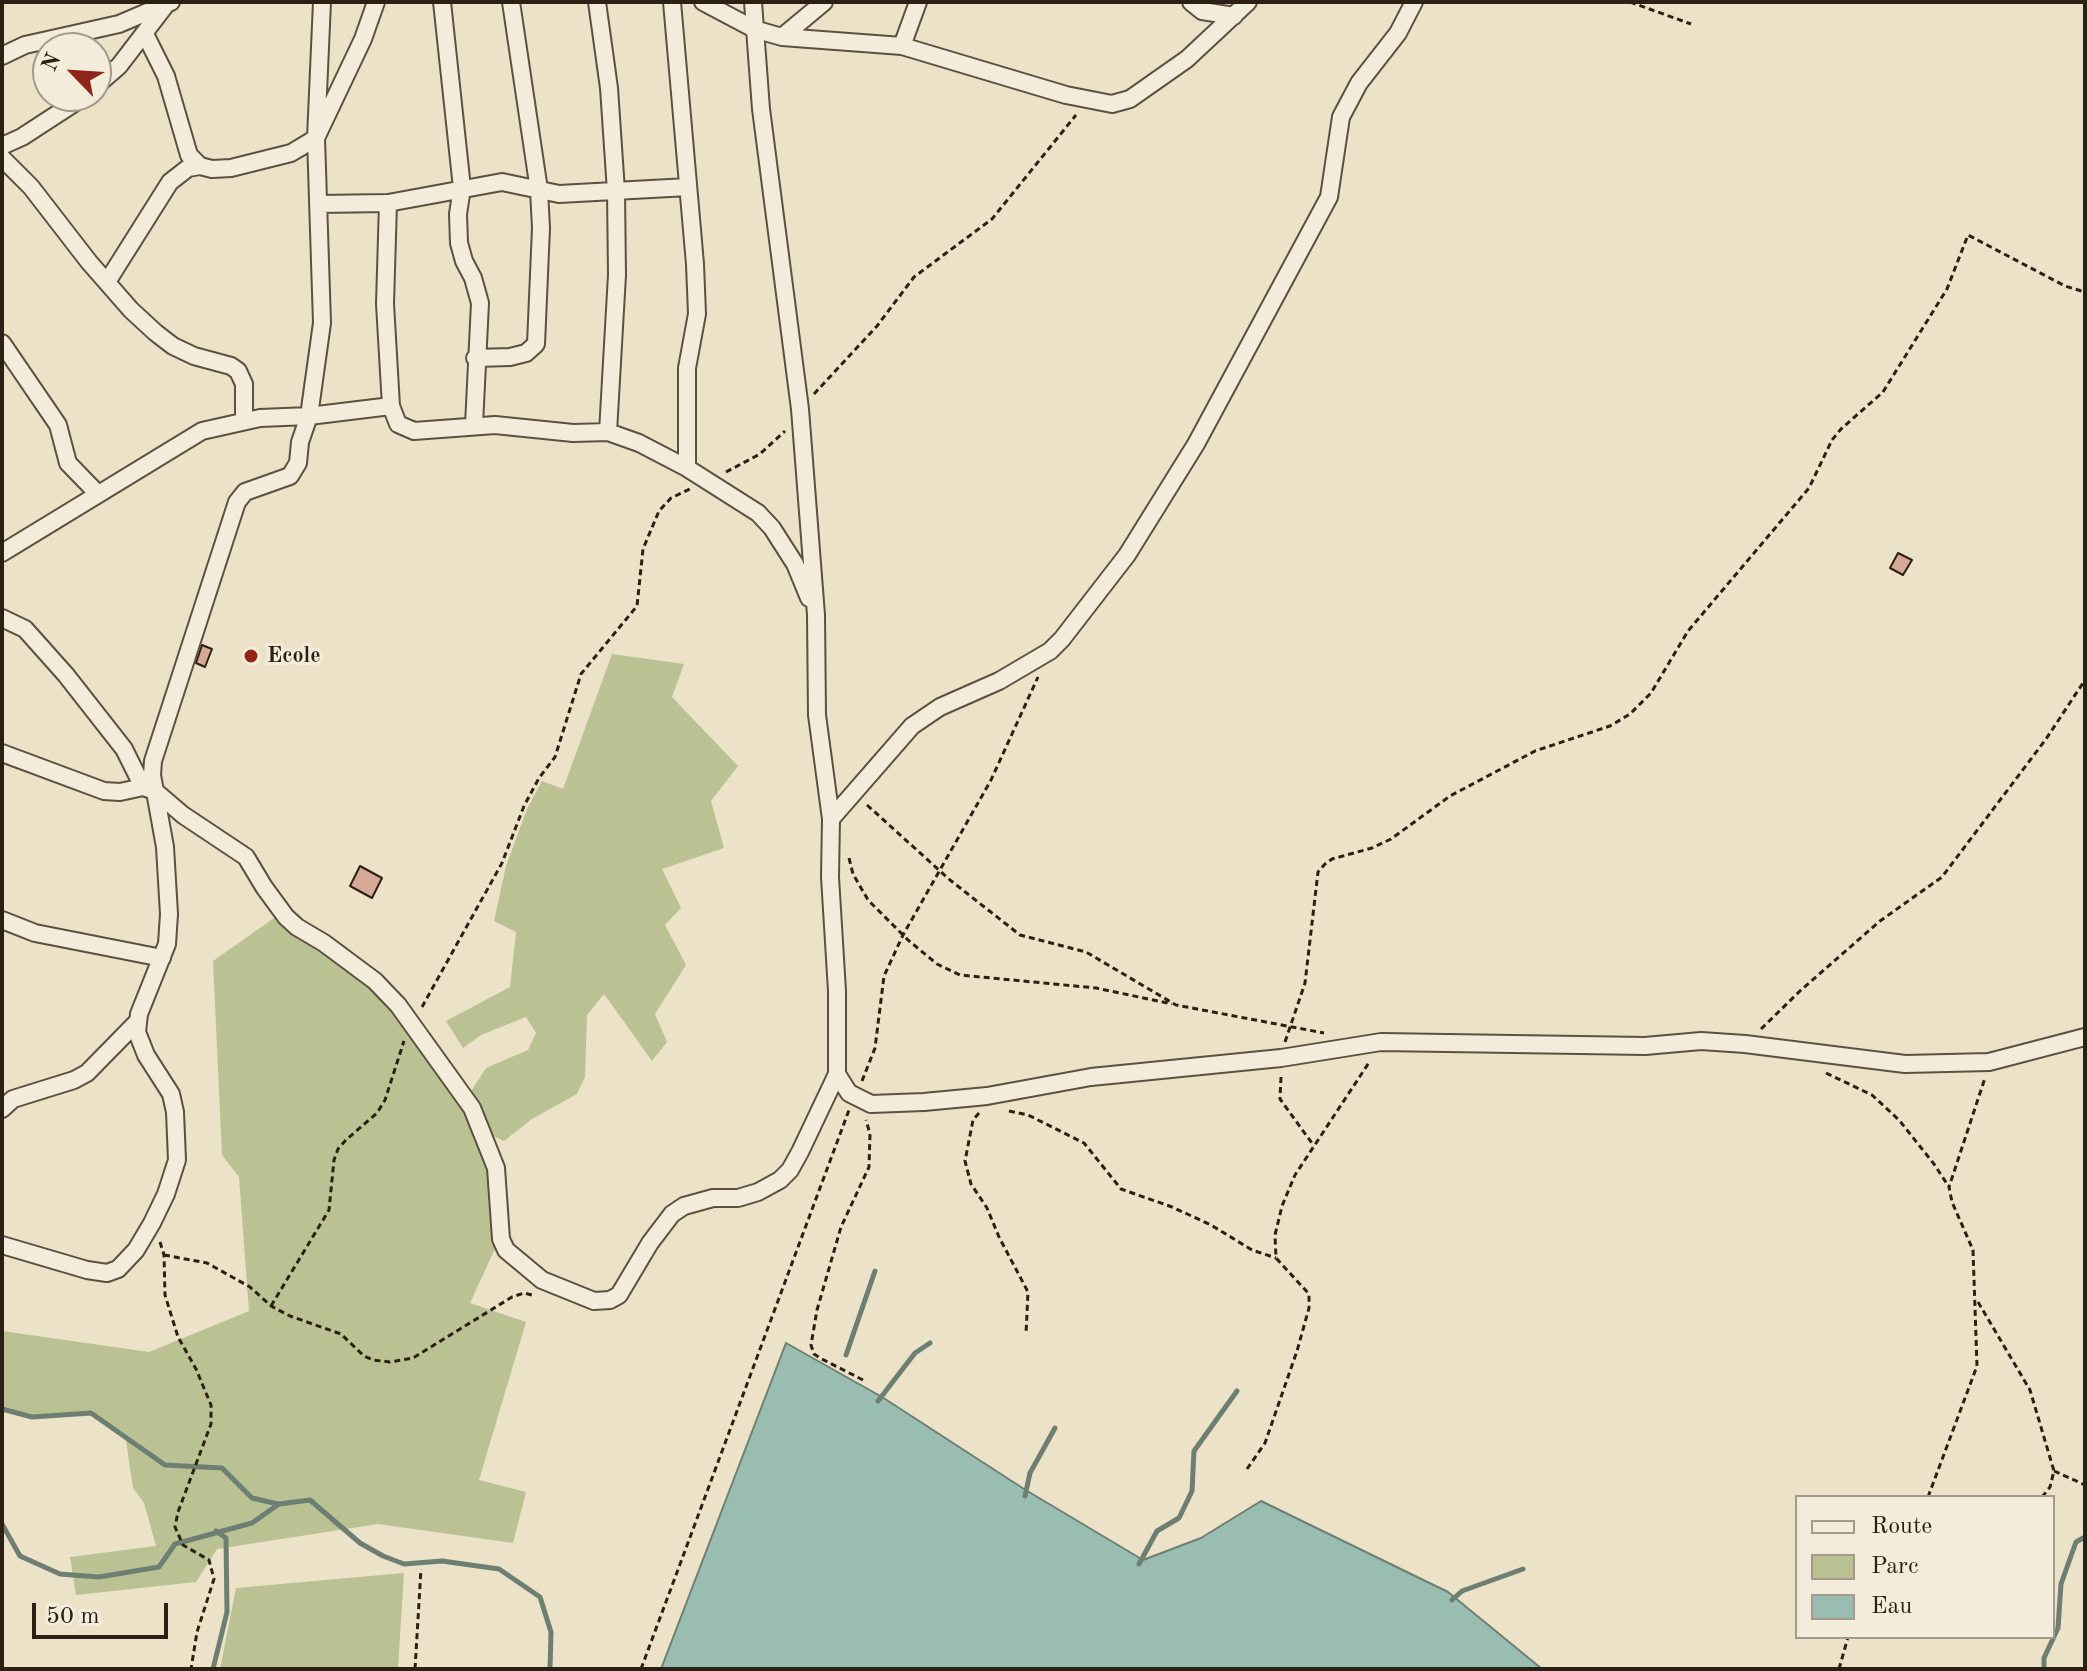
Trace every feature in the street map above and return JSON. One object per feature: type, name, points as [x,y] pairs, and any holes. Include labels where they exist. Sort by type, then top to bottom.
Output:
[{"type":"street","points":[[149,789],[156,745],[237,502],[245,492],[290,476],[298,463],[302,432],[309,416],[322,323],[316,138],[322,2]]},
{"type":"street","points":[[107,282],[170,182],[188,168],[231,168],[291,153],[316,138],[363,39],[376,2]]},
{"type":"street","points":[[442,2],[462,188],[458,214],[459,243],[480,303],[474,425]]},
{"type":"street","points":[[475,358],[510,357],[526,353],[536,344],[541,228],[539,190],[511,2]]},
{"type":"street","points":[[597,2],[609,88],[616,191],[617,275],[608,432]]},
{"type":"street","points":[[672,2],[697,314],[687,368],[687,468]]},
{"type":"street","points":[[703,2],[754,29],[782,37],[902,46],[1112,104],[1130,99],[1187,59],[1248,2]]},
{"type":"street","points":[[2,753],[104,791],[149,789],[246,857],[286,917],[383,987],[464,1095],[491,1152],[499,1187],[501,1239],[506,1250],[542,1280],[600,1302],[619,1295],[650,1243],[672,1214],[684,1206],[713,1198],[738,1198],[770,1188],[790,1170],[837,1074],[837,991],[830,877],[831,819],[817,715],[816,615],[800,409],[770,180],[753,2]]},
{"type":"street","points":[[782,37],[824,2]]},
{"type":"street","points":[[902,46],[918,2]]},
{"type":"street","points":[[1191,2],[1202,11],[1234,16]]},
{"type":"street","points":[[831,819],[912,726],[940,707],[999,681],[1050,651],[1127,555],[1211,417],[1329,197],[1341,117],[1359,83],[1398,33],[1414,2]]},
{"type":"street","points":[[112,72],[168,3]]},
{"type":"street","points":[[2,56],[25,45],[119,24],[168,3]]},
{"type":"street","points":[[145,34],[166,76],[189,155],[200,166]]},
{"type":"street","points":[[2,146],[60,112]]},
{"type":"street","points":[[2,158],[31,187],[131,310],[173,346],[238,371],[244,384],[244,421]]},
{"type":"street","points":[[318,204],[388,203],[502,182],[559,194],[688,187]]},
{"type":"street","points":[[388,203],[385,304],[391,406],[398,424],[414,431],[474,425],[573,433],[608,432],[639,443],[687,468],[758,513],[772,528],[795,564],[816,615]]},
{"type":"street","points":[[2,343],[58,425],[68,463],[98,494]]},
{"type":"street","points":[[2,553],[196,433],[244,421],[391,406]]},
{"type":"street","points":[[2,618],[25,629],[66,675],[124,749],[149,789],[165,847],[169,900],[169,928],[162,958],[137,1022],[87,1073],[13,1099],[2,1109]]},
{"type":"street","points":[[2,920],[35,933],[162,958]]},
{"type":"street","points":[[2,1245],[107,1273],[118,1269],[127,1260],[152,1223],[177,1160],[175,1112],[164,1080],[141,1045],[137,1022]]},
{"type":"street","points":[[837,1074],[853,1103],[986,1101],[1091,1077],[1281,1058],[1381,1042],[1645,1046],[1701,1041],[1905,1064],[1989,1062],[2085,1037]]},
{"type":"path","points":[[1630,2],[1691,24]]},
{"type":"path","points":[[271,1306],[329,1210],[338,1149],[377,1113],[385,1100],[405,1037],[502,863],[524,806],[539,778],[555,757],[581,674],[637,606],[643,549],[659,511],[671,498],[760,454],[781,436],[800,409],[877,326],[914,277],[992,219],[1088,99]]},
{"type":"path","points":[[1314,1146],[1280,1099],[1281,1058],[1305,983],[1318,872],[1325,864],[1391,839],[1450,796],[1535,751],[1610,726],[1630,714],[1651,693],[1688,631],[1809,488],[1832,440],[1883,392],[1947,289],[1968,235],[2065,286],[2085,292]]},
{"type":"path","points":[[641,1669],[875,1048],[884,976],[903,935],[991,780],[1050,651]]},
{"type":"path","points":[[1745,1044],[1880,921],[1942,877],[2046,739],[2085,680]]},
{"type":"path","points":[[849,859],[853,874],[868,900],[937,964],[960,975],[1096,988],[1176,1005]]},
{"type":"path","points":[[1949,1187],[1989,1062]]},
{"type":"path","points":[[1824,1072],[1872,1095],[1899,1120],[1949,1187],[1952,1202],[1973,1250],[1977,1366],[1929,1495]]},
{"type":"path","points":[[1026,1334],[1028,1292],[987,1208],[971,1184],[965,1161],[973,1120],[986,1101],[1028,1115],[1070,1136],[1090,1150],[1121,1189],[1198,1219],[1252,1250],[1276,1258]]},
{"type":"path","points":[[853,1103],[865,1113],[870,1134],[869,1167],[841,1227],[817,1310],[811,1345],[814,1354],[863,1380]]},
{"type":"path","points":[[152,1223],[164,1255],[165,1295],[178,1337],[211,1405],[211,1424],[175,1527],[183,1545],[209,1560],[214,1579],[197,1632],[191,1669]]},
{"type":"path","points":[[164,1255],[207,1263],[250,1287],[271,1306],[341,1334],[364,1356],[390,1362],[413,1358],[512,1297],[524,1293],[536,1297]]},
{"type":"path","points":[[1976,1299],[2030,1390],[2054,1471],[2050,1487],[2044,1495]]},
{"type":"path","points":[[2054,1471],[2085,1485]]},
{"type":"path","points":[[415,1669],[421,1569]]},
{"type":"path","points":[[1839,1669],[1847,1639]]},
{"type":"green space","points":[[612,654],[684,664],[672,697],[738,766],[711,801],[724,848],[662,869],[681,908],[665,925],[686,965],[655,1014],[667,1042],[652,1061],[604,994],[587,1015],[585,1077],[577,1094],[532,1119],[504,1141],[476,1128],[488,1153],[499,1240],[470,1303],[526,1322],[479,1480],[526,1492],[513,1543],[378,1524],[217,1549],[196,1582],[76,1595],[70,1557],[156,1546],[144,1503],[133,1488],[125,1434],[91,1413],[32,1417],[2,1409],[2,1331],[149,1352],[249,1311],[239,1177],[222,1155],[213,961],[277,916],[356,975],[401,1015],[422,1053],[464,1102],[486,1068],[528,1050],[536,1033],[526,1017],[481,1035],[463,1048],[446,1021],[510,987],[516,932],[494,921],[506,866],[527,809],[542,781],[563,789]]},
{"type":"green space","points":[[404,1573],[398,1669],[220,1669],[236,1588]]},
{"type":"water","points":[[786,1343],[882,1397],[1024,1489],[1143,1560],[1201,1538],[1261,1501],[1448,1592],[1542,1669],[661,1669]]},
{"type":"building","points":[[1898,553],[1912,560],[1903,575],[1890,568]]},
{"type":"building","points":[[202,645],[212,649],[205,667],[196,663]]},
{"type":"building","points":[[360,866],[382,878],[372,898],[350,886]]},
{"type":"waterway","points":[[846,1355],[875,1271]]},
{"type":"waterway","points":[[878,1401],[915,1353],[930,1343]]},
{"type":"waterway","points":[[1139,1564],[1157,1531],[1179,1518],[1192,1491],[1194,1451],[1237,1391]]},
{"type":"waterway","points":[[2,1409],[32,1417],[91,1413],[165,1465],[222,1468],[252,1498],[278,1504]]},
{"type":"waterway","points":[[1025,1496],[1030,1473],[1055,1428]]},
{"type":"waterway","points":[[2,1524],[20,1556],[60,1574],[99,1577],[159,1567],[175,1544],[252,1523],[279,1504],[310,1500],[360,1543],[383,1556],[404,1564],[442,1561],[499,1569],[540,1597],[551,1632],[550,1669]]},
{"type":"waterway","points":[[213,1669],[227,1612],[226,1538],[216,1531]]},
{"type":"waterway","points":[[2055,1634],[2061,1584],[2076,1542],[2085,1537]]},
{"type":"waterway","points":[[1452,1600],[1462,1591],[1523,1569]]},
{"type":"waterway","points":[[2044,1669],[2044,1658],[2053,1639]]},
{"type":"place","name":"Ecole","points":[[251,656]]}]
